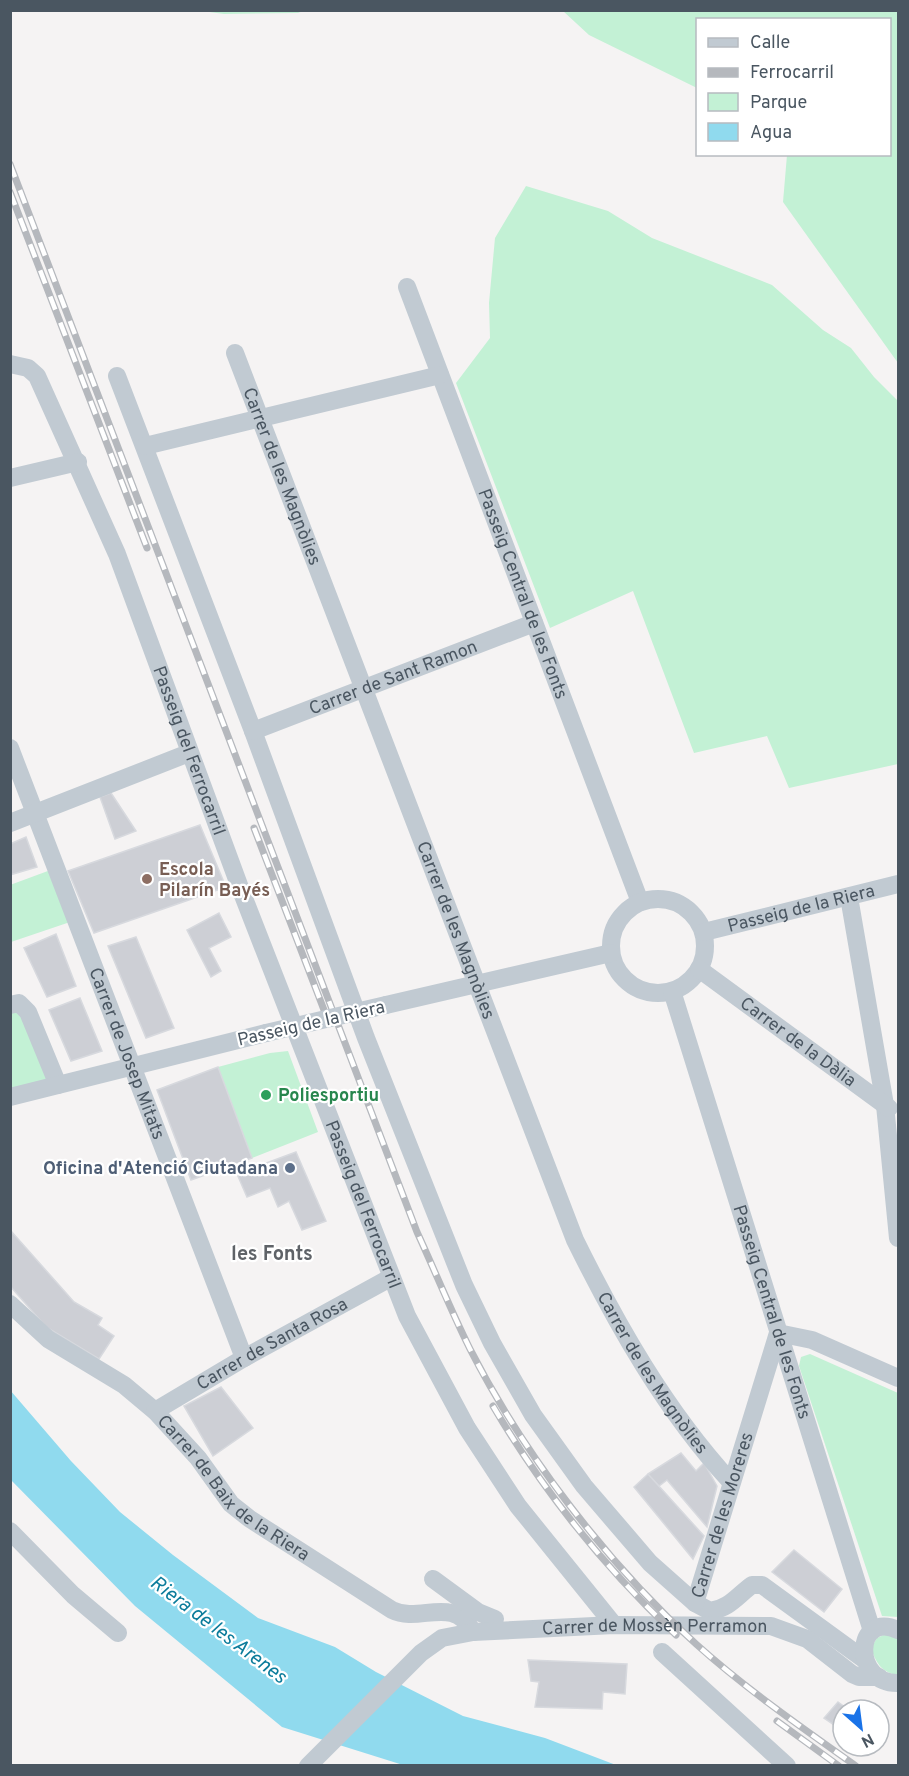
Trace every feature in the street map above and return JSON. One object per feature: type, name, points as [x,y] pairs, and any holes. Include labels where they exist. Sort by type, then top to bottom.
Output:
[{"type":"street","name":"Passeig Central de les Fonts","points":[[407,287],[640,902]]},
{"type":"street","name":"Carrer de les Magnòlies","points":[[235,352],[552,1186],[606,1303],[648,1374],[730,1481]]},
{"type":"street","name":"Passeig del Ferrocarril","points":[[10,364],[28,368],[37,376],[78,462],[117,554],[189,753],[390,1278],[407,1316],[467,1428],[518,1506],[614,1625]]},
{"type":"street","points":[[145,446],[440,375]]},
{"type":"street","points":[[117,376],[253,730],[370,1049],[464,1285],[492,1343],[533,1414],[584,1486],[650,1563],[695,1603]]},
{"type":"street","points":[[10,478],[78,462]]},
{"type":"street","name":"Carrer de Sant Ramon","points":[[253,730],[534,623]]},
{"type":"street","name":"Carrer de Josep Mitats","points":[[10,748],[244,1358]]},
{"type":"street","points":[[10,823],[189,753]]},
{"type":"street","name":"Passeig de la Riera","points":[[704,932],[898,884]]},
{"type":"street","points":[[849,897],[892,1110],[898,1238]]},
{"type":"street","points":[[658,898],[675,901],[696,916],[704,932],[705,954],[699,969],[686,984],[672,991],[648,992],[636,988],[618,972],[611,953],[613,930],[630,907],[640,902],[658,898]]},
{"type":"street","name":"Passeig de la Riera","points":[[10,1096],[266,1033],[611,953]]},
{"type":"street","name":"Carrer de la Dàlia","points":[[699,969],[892,1110]]},
{"type":"street","name":"Passeig Central de les Fonts","points":[[672,991],[872,1631]]},
{"type":"street","points":[[10,1005],[19,1003],[28,1012],[58,1085]]},
{"type":"street","name":"Carrer de Santa Rosa","points":[[155,1411],[244,1358],[390,1278]]},
{"type":"street","name":"Carrer de Baix de la Riera","points":[[10,1304],[48,1339],[124,1385],[155,1411],[198,1458],[231,1504],[250,1519],[398,1613],[451,1613],[462,1617],[473,1632]]},
{"type":"street","points":[[778,1333],[812,1341],[898,1377]]},
{"type":"street","name":"Carrer de les Moreres","points":[[778,1333],[730,1481],[695,1603],[710,1611],[720,1610],[752,1585],[762,1585],[866,1660]]},
{"type":"street","points":[[10,1532],[73,1594],[118,1633]]},
{"type":"street","points":[[433,1579],[478,1612],[495,1619]]},
{"type":"street","name":"Carrer de Mossèn Perramon","points":[[311,1763],[422,1653],[442,1638],[473,1632],[614,1625],[771,1626],[807,1640],[852,1674],[892,1683]]},
{"type":"street","points":[[892,1683],[866,1660],[864,1641],[872,1631],[886,1627],[898,1629]]},
{"type":"street","points":[[662,1653],[787,1766]]},
{"type":"green space","points":[[303,10],[298,13],[224,14],[202,11]]},
{"type":"green space","points":[[563,11],[898,11],[898,363],[783,202],[787,156],[891,156],[891,18],[696,18],[696,88],[589,35]]},
{"type":"green space","points":[[526,186],[608,211],[652,238],[772,285],[823,330],[851,348],[874,377],[898,401],[898,764],[789,788],[767,736],[694,753],[633,591],[550,628],[456,383],[490,338],[489,303],[495,238]]},
{"type":"green space","points":[[56,868],[76,920],[11,942],[10,885]]},
{"type":"green space","points":[[19,1003],[58,1085],[11,1097],[10,1005]]},
{"type":"green space","points":[[288,1051],[318,1132],[252,1158],[218,1067],[270,1053]]},
{"type":"green space","points":[[810,1354],[898,1393],[898,1617],[882,1616],[799,1366],[801,1357]]},
{"type":"green space","points":[[886,1634],[898,1639],[898,1675],[880,1666],[871,1648],[877,1638]]},
{"type":"water","name":"Riera de les Arenes","points":[[10,1390],[71,1461],[120,1512],[173,1555],[258,1618],[335,1647],[376,1672],[463,1716],[545,1738],[616,1765],[403,1765],[282,1727],[135,1606],[11,1480]]},
{"type":"building","points":[[111,793],[136,831],[115,839],[100,797]]},
{"type":"building","name":"Escola Pilarín Bayés","points":[[200,825],[226,887],[94,933],[68,871]]},
{"type":"building","points":[[26,837],[37,867],[10,875],[10,844]]},
{"type":"building","points":[[219,913],[231,937],[209,948],[221,971],[211,977],[187,930]]},
{"type":"building","points":[[56,934],[76,986],[47,997],[24,948]]},
{"type":"building","points":[[136,937],[174,1028],[146,1038],[108,946]]},
{"type":"building","points":[[80,998],[102,1051],[71,1061],[49,1010]]},
{"type":"building","points":[[218,1067],[252,1158],[191,1180],[157,1090]]},
{"type":"building","points":[[296,1152],[326,1221],[302,1230],[289,1201],[278,1207],[270,1188],[247,1197],[237,1174]]},
{"type":"building","points":[[11,1231],[74,1302],[102,1318],[98,1325],[114,1336],[99,1359],[46,1327],[10,1286]]},
{"type":"building","points":[[221,1387],[253,1428],[213,1456],[184,1406]]},
{"type":"building","points":[[681,1453],[696,1471],[704,1463],[717,1486],[707,1527],[667,1480],[659,1486],[648,1474]]},
{"type":"building","points":[[648,1474],[704,1536],[693,1559],[634,1487]]},
{"type":"building","points":[[794,1550],[842,1589],[824,1612],[772,1572]]},
{"type":"building","points":[[528,1660],[627,1664],[625,1694],[603,1692],[602,1709],[535,1707],[539,1682],[531,1681]]},
{"type":"building","points":[[831,1710],[831,1723],[824,1718]]},
{"type":"railway","points":[[10,164],[417,1232],[470,1349],[516,1429],[542,1468],[570,1506],[631,1579],[663,1613],[734,1677],[856,1766]]},
{"type":"railway","points":[[10,192],[147,548]]},
{"type":"railway","points":[[254,828],[324,1010]]},
{"type":"railway","points":[[493,1406],[554,1498],[600,1556],[676,1635]]},
{"type":"railway","points":[[777,1721],[839,1766]]},
{"type":"place","name":"Escola Pilarín Bayés","points":[[147,879]]},
{"type":"place","name":"Poliesportiu","points":[[266,1095]]},
{"type":"place","name":"Oficina d'Atenció Ciutadana","points":[[290,1168]]},
{"type":"district","name":"les Fonts","points":[[272,1253]]}]
